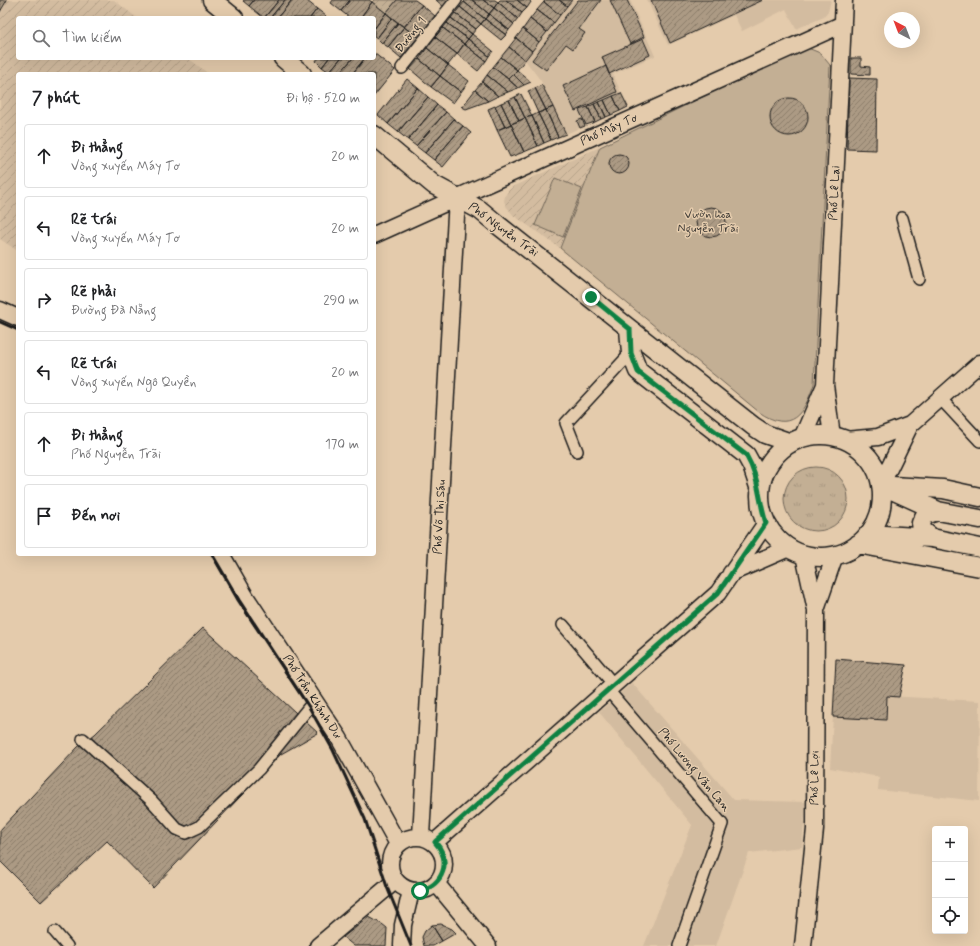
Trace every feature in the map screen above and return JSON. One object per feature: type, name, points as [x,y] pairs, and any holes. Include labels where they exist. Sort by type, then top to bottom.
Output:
[{"type":"main road","points":[[212,0],[232,16]]},
{"type":"main road","points":[[285,60],[300,72]]},
{"type":"main road","name":"Phố Nguyễn Trãi","points":[[376,137],[434,185],[480,210],[753,426],[765,434],[796,440]]},
{"type":"main road","points":[[630,329],[631,353],[638,372],[746,455],[752,466],[760,490],[761,507],[766,523],[776,538],[797,551],[820,557],[835,555],[863,539],[932,538],[980,548]]},
{"type":"main road","points":[[760,490],[763,476],[770,463],[779,452],[796,440],[817,435],[839,438],[862,451],[874,466],[881,485],[882,498],[880,511],[863,539]]},
{"type":"main road","points":[[881,485],[943,489],[980,497]]},
{"type":"main road","points":[[881,485],[938,510],[980,519]]},
{"type":"main road","points":[[932,538],[922,530],[921,523],[925,514],[938,510]]},
{"type":"main road","points":[[863,539],[980,567]]},
{"type":"street","name":"Đường 1","points":[[402,68],[456,0]]},
{"type":"street","name":"Phố Lê Lai","points":[[839,438],[825,385],[844,0]]},
{"type":"street","name":"Phố Máy Tơ","points":[[376,234],[843,24]]},
{"type":"street","name":"Phố Võ Thị Sáu","points":[[428,839],[457,198]]},
{"type":"street","points":[[902,218],[919,279]]},
{"type":"street","points":[[0,310],[16,317]]},
{"type":"street","points":[[577,451],[566,423],[631,353]]},
{"type":"street","points":[[881,485],[910,425],[980,363]]},
{"type":"street","name":"Phố Lê Lai","points":[[796,440],[825,385]]},
{"type":"street","points":[[940,398],[980,441]]},
{"type":"street","points":[[839,438],[878,436],[910,425]]},
{"type":"street","points":[[428,839],[611,687],[718,593],[766,523]]},
{"type":"street","points":[[731,573],[797,551]]},
{"type":"street","name":"Phố Lê Lợi","points":[[797,551],[816,610],[815,829],[804,946]]},
{"type":"street","name":"Phố Lê Lợi","points":[[816,610],[835,555]]},
{"type":"street","name":"Phố Trần Khánh Dư","points":[[222,556],[245,596],[339,738],[398,844]]},
{"type":"street","points":[[563,624],[611,687]]},
{"type":"street","name":"Phố Lương Văn Can","points":[[611,687],[722,824],[679,946]]},
{"type":"street","points":[[83,739],[151,800],[177,829],[186,833],[199,827],[259,769],[314,701]]},
{"type":"street","points":[[409,837],[428,839],[443,855],[445,862],[444,870],[436,883],[424,890],[411,891],[399,885],[395,881],[391,872],[391,854],[398,844],[409,837]]},
{"type":"street","points":[[318,946],[395,881]]},
{"type":"street","points":[[436,883],[488,946]]},
{"type":"street","points":[[402,946],[403,925],[411,891]]},
{"type":"street","points":[[55,932],[67,946]]},
{"type":"shaded area","points":[[8,0],[114,0],[134,16],[16,16],[16,60],[191,60],[206,72],[16,72],[16,250],[0,239],[0,14]]},
{"type":"shaded area","points":[[572,0],[630,0],[655,56],[613,74],[621,93],[580,110],[586,125],[566,134],[541,81],[525,60]]},
{"type":"shaded area","points":[[647,0],[831,0],[828,12],[824,17],[796,29],[786,9],[742,31],[734,15],[668,45]]},
{"type":"shaded area","points":[[600,147],[560,248],[513,215],[506,206],[504,201],[505,196],[514,186]]},
{"type":"shaded area","points":[[632,683],[734,800],[806,802],[802,847],[749,853],[716,946],[644,946],[692,825],[599,712]]},
{"type":"shaded area","points":[[887,696],[980,701],[979,801],[878,790],[879,777],[830,768],[833,717],[886,720]]},
{"type":"green space","points":[[374,0],[397,0],[386,13],[372,2]]},
{"type":"green space","name":"Vườn hoa Nguyễn Trãi","points":[[808,48],[820,53],[830,65],[814,384],[801,412],[795,418],[788,421],[780,421],[759,412],[560,248],[600,147],[793,53]]},
{"type":"green space","points":[[555,178],[582,189],[563,237],[535,225]]},
{"type":"green space","points":[[816,467],[834,473],[842,481],[848,499],[842,517],[834,525],[816,531],[798,525],[790,517],[784,499],[790,481],[798,473]]},
{"type":"building","points":[[0,0],[7,0],[0,12]]},
{"type":"building","points":[[254,0],[249,6],[243,1]]},
{"type":"building","points":[[254,0],[279,0],[266,16],[262,16],[249,6]]},
{"type":"building","points":[[279,0],[285,0],[272,16],[266,16]]},
{"type":"building","points":[[285,0],[292,0],[279,16],[272,16]]},
{"type":"building","points":[[292,0],[306,0],[317,9],[312,16],[279,16]]},
{"type":"building","points":[[333,0],[350,0],[341,11],[331,3]]},
{"type":"building","points":[[350,0],[369,0],[372,2],[362,16],[347,16],[341,11]]},
{"type":"building","points":[[397,0],[415,0],[422,5],[404,27],[386,13]]},
{"type":"building","points":[[436,0],[451,0],[445,8]]},
{"type":"building","points":[[466,0],[472,0],[489,14],[485,19],[464,2]]},
{"type":"building","points":[[472,0],[483,0],[494,8],[489,14]]},
{"type":"building","points":[[483,0],[495,0],[498,2],[494,8]]},
{"type":"building","points":[[500,0],[506,0],[522,13],[518,19],[498,2]]},
{"type":"building","points":[[506,0],[517,0],[527,8],[522,13]]},
{"type":"building","points":[[517,0],[529,0],[531,2],[527,8]]},
{"type":"building","points":[[545,0],[559,0],[567,6],[560,15],[544,2]]},
{"type":"building","points":[[559,0],[572,0],[567,6]]},
{"type":"building","points":[[578,0],[601,0],[579,29],[585,33],[573,49],[566,44],[546,70],[532,60]]},
{"type":"building","points":[[610,0],[627,0],[644,37],[630,44]]},
{"type":"building","points":[[651,0],[763,0],[670,43]]},
{"type":"building","points":[[372,2],[386,13],[376,26],[376,16],[362,16]]},
{"type":"building","points":[[464,2],[485,19],[481,24],[460,7]]},
{"type":"building","points":[[498,2],[518,19],[514,24],[494,8]]},
{"type":"building","points":[[544,2],[560,15],[554,23],[537,10]]},
{"type":"building","points":[[422,5],[435,16],[418,37],[404,27]]},
{"type":"building","points":[[460,7],[481,24],[476,29],[455,13]]},
{"type":"building","points":[[494,8],[514,24],[509,30],[489,14]]},
{"type":"building","points":[[317,9],[326,16],[312,16]]},
{"type":"building","points":[[537,10],[554,23],[547,32],[530,19]]},
{"type":"building","points":[[386,13],[392,18],[377,38],[376,26]]},
{"type":"building","points":[[455,13],[476,29],[472,34],[451,18]]},
{"type":"building","points":[[489,14],[509,30],[506,35],[485,19]]},
{"type":"building","points":[[392,18],[398,23],[382,43],[377,38]]},
{"type":"building","points":[[451,18],[472,34],[468,39],[447,23]]},
{"type":"building","points":[[485,19],[506,35],[501,40],[481,24]]},
{"type":"building","points":[[530,19],[547,32],[539,42],[523,29]]},
{"type":"building","points":[[398,23],[404,27],[388,47],[382,43]]},
{"type":"building","points":[[447,23],[468,39],[464,44],[443,28]]},
{"type":"building","points":[[404,27],[418,37],[401,58],[388,47]]},
{"type":"building","points":[[443,28],[464,44],[457,54],[435,37]]},
{"type":"building","points":[[523,29],[539,42],[532,51],[516,38]]},
{"type":"building","points":[[472,34],[493,51],[489,56],[468,39]]},
{"type":"building","points":[[435,37],[457,54],[448,65],[427,48]]},
{"type":"building","points":[[516,38],[532,51],[525,60],[509,47]]},
{"type":"building","points":[[468,39],[489,56],[486,61],[464,44]]},
{"type":"building","points":[[643,39],[650,55],[609,74],[602,57]]},
{"type":"building","points":[[464,44],[486,61],[478,71],[457,54]]},
{"type":"building","points":[[509,47],[525,60],[517,70],[501,57]]},
{"type":"building","points":[[427,48],[448,65],[440,76],[419,59]]},
{"type":"building","points":[[376,55],[395,70],[376,94],[376,72],[354,72],[363,60],[376,60]]},
{"type":"building","points":[[501,57],[517,70],[508,79],[493,67]]},
{"type":"building","points":[[851,58],[861,58],[861,66],[870,67],[870,75],[851,74]]},
{"type":"building","points":[[419,59],[440,76],[431,87],[410,69]]},
{"type":"building","points":[[317,60],[327,60],[322,67]]},
{"type":"building","points":[[327,60],[339,60],[329,72],[322,67]]},
{"type":"building","points":[[339,60],[351,60],[341,72],[329,72]]},
{"type":"building","points":[[351,60],[363,60],[354,72],[341,72]]},
{"type":"building","points":[[448,65],[469,81],[461,92],[440,76]]},
{"type":"building","points":[[606,66],[617,92],[575,111],[563,86]]},
{"type":"building","points":[[493,67],[518,88],[508,92],[487,75]]},
{"type":"building","points":[[517,70],[531,82],[524,85],[513,74]]},
{"type":"building","points":[[513,74],[524,85],[518,88],[508,79]]},
{"type":"building","points":[[487,75],[508,92],[498,96],[482,82]]},
{"type":"building","points":[[440,76],[461,92],[453,103],[431,87]]},
{"type":"building","points":[[849,78],[877,79],[876,150],[847,149]]},
{"type":"building","points":[[407,79],[418,88],[388,124],[378,115]]},
{"type":"building","points":[[482,82],[498,96],[488,101],[475,90]]},
{"type":"building","points":[[542,85],[553,107],[546,110],[535,88]]},
{"type":"building","points":[[418,88],[428,97],[398,132],[388,124]]},
{"type":"building","points":[[535,88],[546,110],[538,113],[528,91]]},
{"type":"building","points":[[475,90],[488,101],[466,109],[462,107]]},
{"type":"building","points":[[621,93],[628,107],[620,111],[613,96]]},
{"type":"building","points":[[521,94],[532,116],[525,118],[515,97]]},
{"type":"building","points":[[613,96],[620,111],[611,115],[604,100]]},
{"type":"building","points":[[428,97],[437,105],[408,140],[398,132]]},
{"type":"building","points":[[515,97],[525,118],[519,121],[509,100]]},
{"type":"building","points":[[785,98],[793,98],[803,103],[807,110],[807,124],[803,131],[793,136],[785,136],[775,131],[773,128],[770,121],[770,113],[775,103],[778,101]]},
{"type":"building","points":[[509,100],[519,121],[511,124],[501,103]]},
{"type":"building","points":[[604,100],[611,115],[606,117],[599,102]]},
{"type":"building","points":[[599,102],[606,117],[601,119],[594,104]]},
{"type":"building","points":[[501,103],[511,124],[505,127],[495,106]]},
{"type":"building","points":[[594,104],[601,119],[595,122],[588,107]]},
{"type":"building","points":[[437,105],[446,112],[416,146],[408,140]]},
{"type":"building","points":[[495,106],[505,127],[497,130],[488,109]]},
{"type":"building","points":[[553,107],[566,134],[558,137],[546,110]]},
{"type":"building","points":[[588,107],[595,122],[586,125],[579,110]]},
{"type":"building","points":[[546,110],[558,137],[551,140],[538,113]]},
{"type":"building","points":[[446,112],[454,119],[425,153],[416,146]]},
{"type":"building","points":[[538,113],[551,140],[544,143],[532,116]]},
{"type":"building","points":[[532,116],[544,143],[538,146],[525,118]]},
{"type":"building","points":[[525,118],[538,146],[524,152],[511,124]]},
{"type":"building","points":[[454,119],[463,126],[434,160],[425,153]]},
{"type":"building","points":[[582,119],[585,126],[580,128],[577,121]]},
{"type":"building","points":[[511,124],[524,152],[510,157],[497,130]]},
{"type":"building","points":[[463,126],[471,133],[443,167],[434,160]]},
{"type":"building","points":[[619,154],[626,157],[629,164],[626,171],[619,174],[612,171],[609,164],[612,157]]},
{"type":"building","points":[[711,207],[722,211],[726,222],[722,233],[711,237],[700,233],[696,222],[700,211]]},
{"type":"building","points":[[203,628],[318,733],[281,754],[153,888],[107,841],[41,902],[0,861],[0,830],[78,747],[95,734]]},
{"type":"building","points":[[836,659],[906,665],[899,697],[887,696],[886,720],[833,717]]},
{"type":"building","points":[[369,917],[387,928],[386,946],[354,946],[343,937]]},
{"type":"building","points":[[441,924],[452,929],[456,933],[442,941],[432,925]]},
{"type":"building","points":[[432,925],[442,941],[433,946],[424,946],[422,937],[425,931]]},
{"type":"railway","points":[[0,322],[16,329]]},
{"type":"railway","points":[[213,556],[239,600],[309,707],[333,750],[365,819],[387,887],[411,946]]},
{"type":"route","points":[[420,891],[429,889],[436,883],[444,870],[445,862],[443,855],[435,842],[718,593],[766,523],[761,507],[760,490],[752,466],[746,455],[686,407],[638,372],[631,353],[630,329],[591,297]]}]
